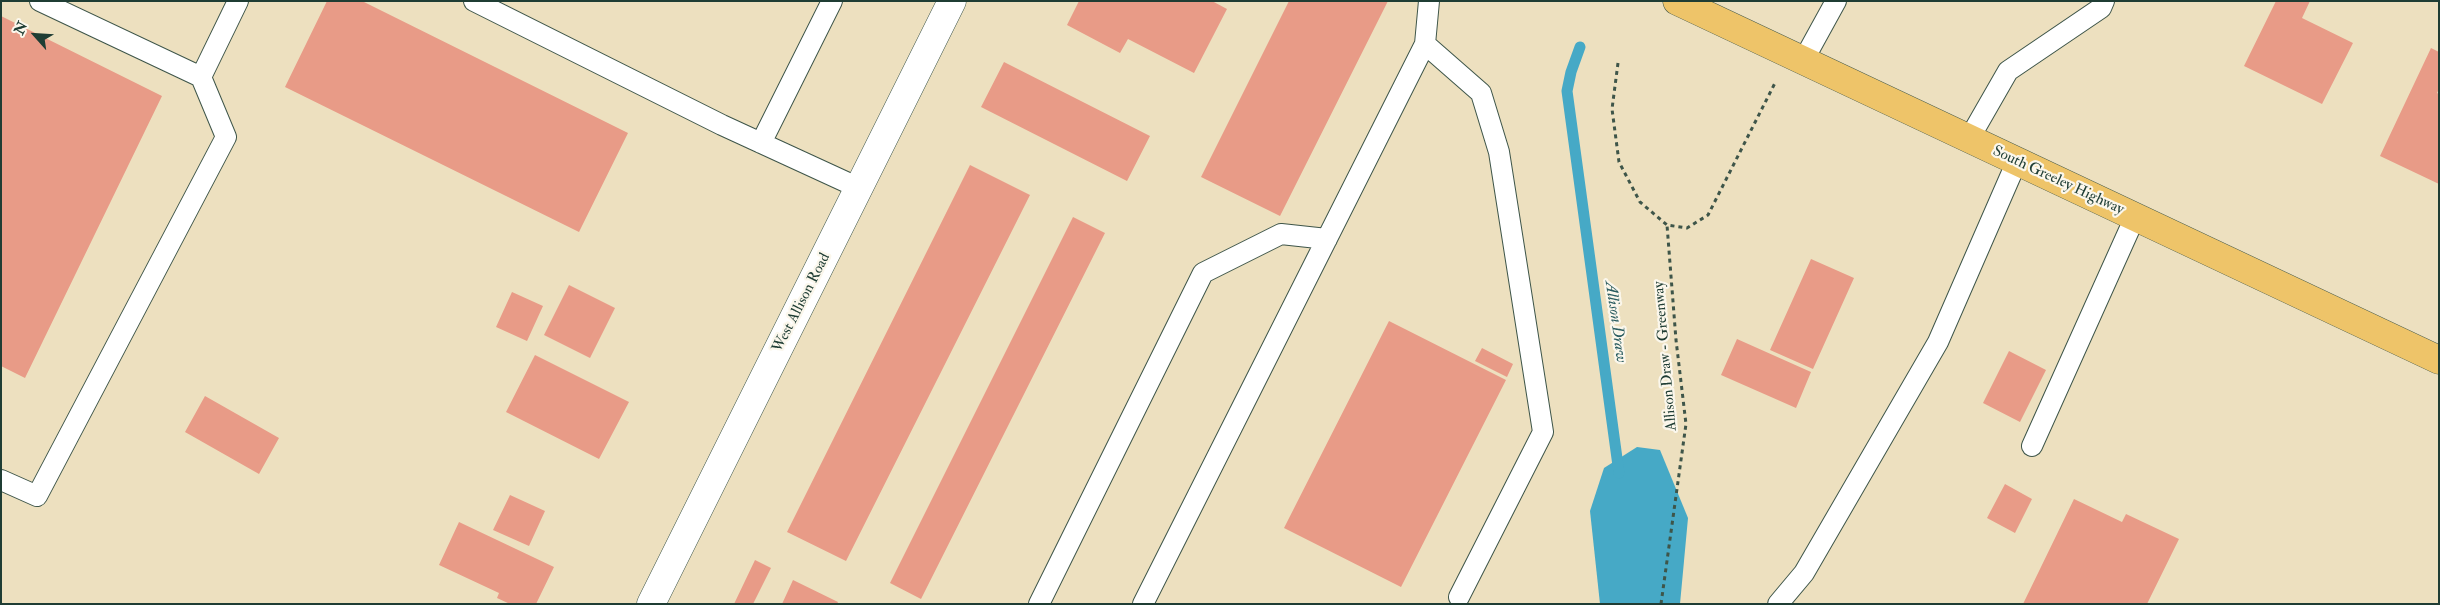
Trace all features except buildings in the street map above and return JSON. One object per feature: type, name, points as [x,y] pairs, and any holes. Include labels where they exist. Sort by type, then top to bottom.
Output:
[{"type":"highway","name":"South Greeley Highway","points":[[1677,1],[2439,360]]},
{"type":"street","name":"West Allison Road","points":[[651,604],[952,1]]},
{"type":"lane","points":[[1,480],[37,496],[226,137],[200,78],[40,1]]},
{"type":"lane","points":[[200,78],[238,1]]},
{"type":"lane","points":[[474,1],[761,143],[859,188]]},
{"type":"lane","points":[[761,143],[832,1]]},
{"type":"lane","points":[[1143,604],[1425,44],[1429,1]]},
{"type":"lane","points":[[1796,58],[1836,1]]},
{"type":"lane","points":[[1969,139],[2008,71],[2102,5]]},
{"type":"lane","points":[[1425,44],[1481,92],[1499,152],[1543,432],[1459,596]]},
{"type":"lane","points":[[1778,604],[1804,573],[1938,342],[2017,161]]},
{"type":"lane","points":[[2032,446],[2135,217]]},
{"type":"lane","points":[[1039,604],[1203,273],[1280,234],[1326,239]]},
{"type":"path","points":[[1618,63],[1612,108],[1619,162],[1640,202],[1667,224],[1687,228],[1708,215],[1796,58]]},
{"type":"path","name":"Allison Draw - Greenway","points":[[1661,604],[1686,424],[1676,340],[1667,224]]},
{"type":"water","points":[[1637,447],[1660,450],[1688,518],[1680,604],[1600,604],[1590,511],[1604,468]]},
{"type":"waterway","name":"Allison Draw","points":[[1580,47],[1571,72],[1567,91],[1619,473]]}]
